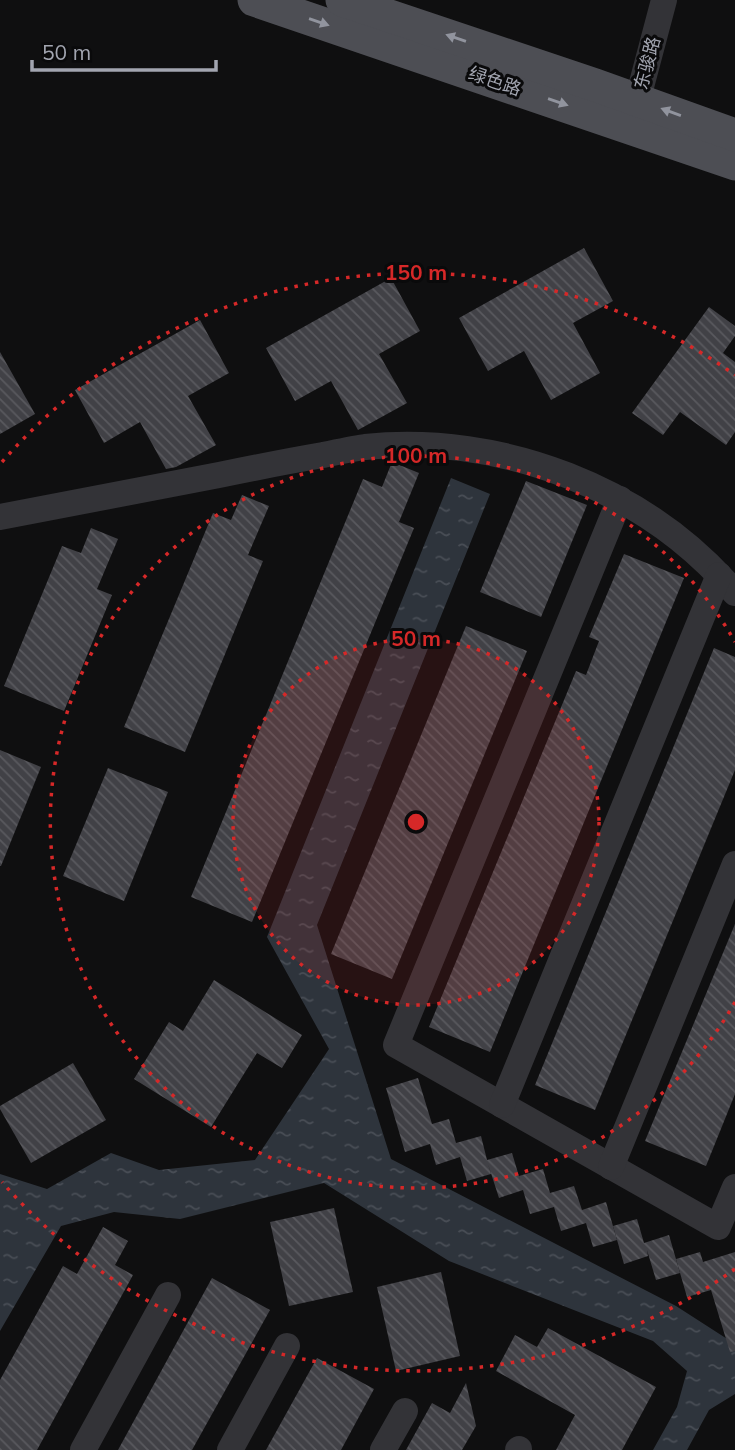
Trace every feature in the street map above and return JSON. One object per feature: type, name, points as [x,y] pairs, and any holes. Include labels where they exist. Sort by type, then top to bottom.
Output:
[{"type":"main road","name":"绿色路","points":[[254,0],[633,114],[735,135]]},
{"type":"main road","name":"绿色路","points":[[342,0],[633,114],[735,164]]},
{"type":"street","name":"东骏路","points":[[633,114],[664,0]]},
{"type":"street","points":[[0,517],[352,449],[431,445],[496,453],[560,471],[620,499],[675,534],[727,584],[502,1105]]},
{"type":"street","points":[[620,499],[396,1045],[718,1227],[735,1187]]},
{"type":"street","points":[[611,1167],[735,864]]},
{"type":"street","points":[[83,1450],[168,1296]]},
{"type":"street","points":[[230,1450],[287,1346]]},
{"type":"street","points":[[383,1450],[405,1410]]},
{"type":"water","points":[[451,478],[490,494],[317,925],[391,1159],[676,1306],[735,1344],[735,1394],[709,1410],[687,1450],[653,1450],[677,1407],[687,1371],[653,1341],[449,1261],[324,1183],[180,1219],[114,1212],[61,1226],[0,1331],[0,1174],[47,1189],[111,1153],[159,1170],[255,1160],[329,1049],[267,937]]},
{"type":"building","points":[[584,248],[613,301],[573,323],[600,373],[551,400],[524,351],[488,371],[459,318]]},
{"type":"building","points":[[391,278],[420,331],[379,354],[407,403],[358,430],[331,381],[295,401],[266,348]]},
{"type":"building","points":[[709,307],[735,326],[735,336],[723,353],[735,362],[735,432],[726,445],[680,412],[663,435],[632,413]]},
{"type":"building","points":[[200,320],[229,373],[188,396],[216,445],[176,467],[166,469],[140,422],[104,443],[75,390]]},
{"type":"building","points":[[0,352],[35,414],[0,434]]},
{"type":"building","points":[[392,462],[419,473],[399,522],[414,528],[252,922],[191,897],[363,479],[382,487]]},
{"type":"building","points":[[526,481],[587,505],[541,617],[480,592]]},
{"type":"building","points":[[242,495],[269,506],[248,555],[263,561],[185,752],[124,727],[213,513],[231,520]]},
{"type":"building","points":[[91,528],[118,539],[97,589],[112,595],[64,711],[4,686],[62,546],[81,553]]},
{"type":"building","points":[[624,554],[684,578],[490,1052],[429,1027],[576,671],[586,675],[599,641],[589,637]]},
{"type":"building","points":[[466,626],[527,651],[392,979],[331,954]]},
{"type":"building","points":[[714,648],[735,657],[735,770],[595,1110],[535,1085]]},
{"type":"building","points":[[0,750],[41,767],[1,866],[0,866]]},
{"type":"building","points":[[108,768],[168,792],[124,901],[63,876]]},
{"type":"building","points":[[735,924],[735,1094],[706,1166],[645,1141]]},
{"type":"building","points":[[214,980],[302,1035],[282,1068],[257,1053],[211,1127],[134,1079],[169,1022],[183,1031]]},
{"type":"building","points":[[73,1063],[106,1120],[31,1163],[0,1106]]},
{"type":"building","points":[[418,1078],[432,1124],[449,1119],[456,1143],[481,1136],[487,1160],[512,1153],[521,1183],[519,1176],[543,1169],[550,1193],[574,1186],[582,1210],[606,1202],[617,1240],[593,1247],[586,1223],[561,1231],[554,1207],[530,1214],[523,1190],[499,1198],[488,1164],[491,1174],[467,1181],[460,1157],[436,1165],[430,1144],[405,1152],[386,1088]]},
{"type":"building","points":[[334,1208],[353,1292],[289,1306],[270,1222]]},
{"type":"building","points":[[637,1219],[644,1243],[669,1235],[680,1273],[656,1280],[647,1250],[648,1256],[624,1264],[613,1226]]},
{"type":"building","points":[[103,1227],[128,1241],[115,1265],[133,1275],[37,1450],[0,1450],[0,1380],[63,1266],[77,1274]]},
{"type":"building","points":[[700,1252],[703,1262],[735,1252],[735,1351],[730,1352],[711,1290],[687,1297],[676,1259]]},
{"type":"building","points":[[441,1272],[460,1356],[396,1371],[377,1287]]},
{"type":"building","points":[[212,1278],[270,1310],[192,1450],[118,1450]]},
{"type":"building","points":[[548,1328],[656,1387],[622,1450],[556,1450],[575,1415],[496,1371],[515,1335],[537,1347]]},
{"type":"building","points":[[317,1358],[374,1389],[341,1450],[266,1450]]},
{"type":"building","points":[[466,1383],[476,1426],[462,1450],[406,1450],[432,1403],[450,1413]]}]
